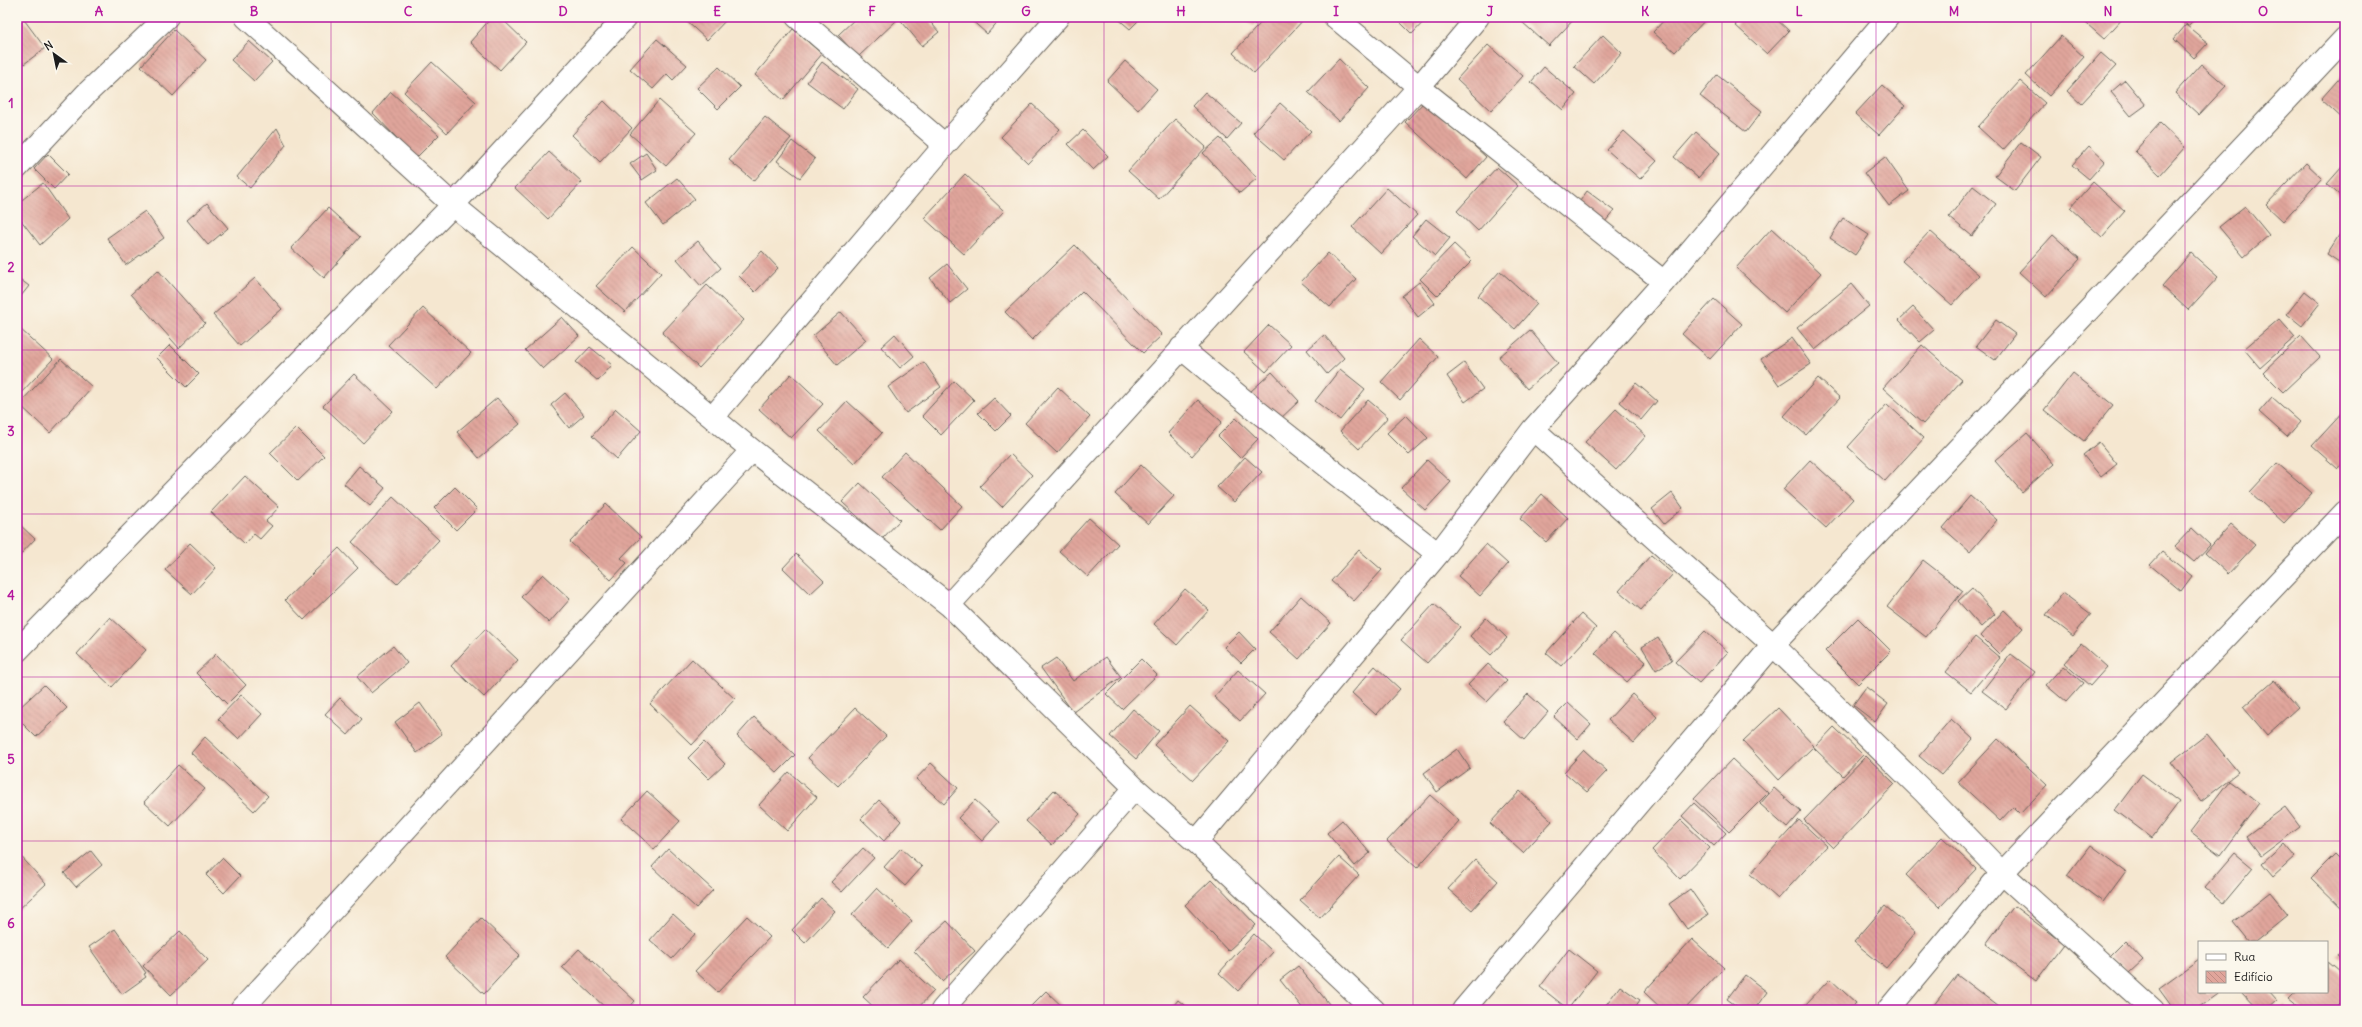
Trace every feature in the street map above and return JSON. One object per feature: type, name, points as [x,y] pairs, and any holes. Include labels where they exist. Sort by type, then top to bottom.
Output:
[{"type":"street","points":[[17,168],[86,94],[167,17]]},
{"type":"street","points":[[246,17],[453,205],[752,450],[949,605],[1135,788],[1196,842],[1374,1010]]},
{"type":"street","points":[[17,651],[453,205],[626,17]]},
{"type":"street","points":[[797,17],[945,145]]},
{"type":"street","points":[[713,417],[945,145],[1058,17]]},
{"type":"street","points":[[1335,17],[1419,87],[1664,282]]},
{"type":"street","points":[[949,605],[1419,87],[1478,17]]},
{"type":"street","points":[[1196,842],[1438,554],[1533,429],[1664,282],[1888,17]]},
{"type":"street","points":[[1463,1010],[1773,645],[2345,38]]},
{"type":"street","points":[[1182,348],[1264,417],[1438,554]]},
{"type":"street","points":[[1533,429],[1773,645],[1913,781],[2002,873],[2153,1010]]},
{"type":"street","points":[[241,1010],[752,450]]},
{"type":"street","points":[[1888,1010],[2002,873],[2345,512]]},
{"type":"street","points":[[942,1010],[1135,788]]},
{"type":"building","points":[[17,17],[22,17],[45,48],[24,64],[17,55]]},
{"type":"building","points":[[492,17],[500,17],[526,42],[500,70],[470,42]]},
{"type":"building","points":[[682,17],[729,17],[707,40]]},
{"type":"building","points":[[857,17],[896,17],[898,19],[858,57],[838,35]]},
{"type":"building","points":[[898,17],[926,17],[939,32],[922,46]]},
{"type":"building","points":[[968,17],[1002,17],[987,34]]},
{"type":"building","points":[[1116,17],[1142,17],[1130,29]]},
{"type":"building","points":[[1244,17],[1262,17],[1253,26]]},
{"type":"building","points":[[1266,17],[1306,17],[1254,73],[1233,53]]},
{"type":"building","points":[[1395,17],[1428,17],[1412,34]]},
{"type":"building","points":[[1527,17],[1576,17],[1549,46],[1522,22]]},
{"type":"building","points":[[1667,17],[1708,17],[1675,52],[1653,32]]},
{"type":"building","points":[[1743,17],[1774,17],[1789,31],[1767,54],[1735,25]]},
{"type":"building","points":[[2079,17],[2124,17],[2104,39]]},
{"type":"building","points":[[2178,17],[2196,17],[2188,26]]},
{"type":"building","points":[[2186,25],[2208,43],[2194,58],[2174,39]]},
{"type":"building","points":[[793,29],[822,54],[783,100],[755,75]]},
{"type":"building","points":[[174,30],[206,60],[173,96],[141,66]]},
{"type":"building","points":[[1603,35],[1622,53],[1594,84],[1574,66]]},
{"type":"building","points":[[2061,36],[2084,57],[2049,96],[2026,75]]},
{"type":"building","points":[[657,39],[687,65],[673,80],[667,74],[653,89],[630,69]]},
{"type":"building","points":[[249,41],[272,62],[254,81],[231,60]]},
{"type":"building","points":[[1488,45],[1523,76],[1491,111],[1457,79]]},
{"type":"building","points":[[2101,53],[2116,66],[2081,104],[2067,91]]},
{"type":"building","points":[[1339,59],[1369,88],[1339,121],[1308,92]]},
{"type":"building","points":[[1125,61],[1157,89],[1138,110],[1107,81]]},
{"type":"building","points":[[432,62],[476,102],[447,133],[404,92]]},
{"type":"building","points":[[822,62],[858,89],[843,109],[807,82]]},
{"type":"building","points":[[2201,64],[2226,86],[2199,115],[2175,93]]},
{"type":"building","points":[[719,67],[740,87],[718,109],[697,88]]},
{"type":"building","points":[[1544,67],[1576,94],[1563,110],[1531,82]]},
{"type":"building","points":[[2345,72],[2345,121],[2321,99]]},
{"type":"building","points":[[1717,75],[1762,111],[1746,132],[1700,96]]},
{"type":"building","points":[[2125,80],[2146,105],[2131,116],[2111,92]]},
{"type":"building","points":[[2020,81],[2045,103],[2003,150],[1978,127]]},
{"type":"building","points":[[1882,85],[1905,106],[1879,135],[1855,114]]},
{"type":"building","points":[[391,92],[439,135],[416,158],[373,113]]},
{"type":"building","points":[[1205,92],[1241,123],[1227,139],[1192,106]]},
{"type":"building","points":[[659,100],[696,133],[666,166],[630,134]]},
{"type":"building","points":[[604,101],[632,128],[600,162],[572,135]]},
{"type":"building","points":[[1425,101],[1486,157],[1467,179],[1405,122]]},
{"type":"building","points":[[1280,103],[1311,131],[1284,160],[1253,133]]},
{"type":"building","points":[[1032,104],[1060,129],[1028,163],[1001,137]]},
{"type":"building","points":[[765,117],[791,138],[754,181],[729,160]]},
{"type":"building","points":[[1175,119],[1206,147],[1159,199],[1128,171]]},
{"type":"building","points":[[2160,123],[2185,147],[2160,175],[2135,151]]},
{"type":"building","points":[[277,128],[286,145],[250,188],[237,177]]},
{"type":"building","points":[[1083,130],[1108,156],[1093,170],[1068,144]]},
{"type":"building","points":[[1624,131],[1657,161],[1640,179],[1607,150]]},
{"type":"building","points":[[1696,132],[1720,153],[1698,178],[1674,157]]},
{"type":"building","points":[[1220,138],[1257,178],[1240,193],[1203,153]]},
{"type":"building","points":[[792,141],[815,159],[800,178],[777,161]]},
{"type":"building","points":[[2021,142],[2041,157],[2015,191],[1995,176]]},
{"type":"building","points":[[2089,146],[2105,161],[2089,179],[2072,165]]},
{"type":"building","points":[[549,152],[582,182],[548,219],[515,188]]},
{"type":"building","points":[[646,153],[657,170],[642,180],[630,164]]},
{"type":"building","points":[[48,154],[68,174],[54,189],[34,169]]},
{"type":"building","points":[[1885,157],[1909,191],[1889,206],[1864,173]]},
{"type":"building","points":[[2306,163],[2322,178],[2283,221],[2266,205]]},
{"type":"building","points":[[1497,167],[1518,186],[1478,231],[1457,211]]},
{"type":"building","points":[[2342,167],[2345,170],[2345,200],[2327,184]]},
{"type":"building","points":[[965,174],[1004,211],[964,254],[924,218]]},
{"type":"building","points":[[677,178],[695,199],[663,225],[646,203]]},
{"type":"building","points":[[2093,182],[2125,211],[2102,237],[2070,208]]},
{"type":"building","points":[[43,183],[68,219],[40,245],[17,215],[17,204]]},
{"type":"building","points":[[1973,186],[1996,204],[1972,236],[1949,217]]},
{"type":"building","points":[[1387,188],[1417,215],[1381,254],[1352,227]]},
{"type":"building","points":[[1587,191],[1614,211],[1604,223],[1578,204]]},
{"type":"building","points":[[207,203],[228,228],[208,245],[187,220]]},
{"type":"building","points":[[2245,206],[2269,235],[2244,257],[2219,227]]},
{"type":"building","points":[[328,208],[360,237],[324,278],[291,248]]},
{"type":"building","points":[[145,211],[164,238],[126,265],[107,238]]},
{"type":"building","points":[[1843,218],[1869,235],[1855,255],[1830,238]]},
{"type":"building","points":[[1426,219],[1450,238],[1435,256],[1412,236]]},
{"type":"building","points":[[2345,226],[2345,266],[2327,254]]},
{"type":"building","points":[[1772,228],[1821,273],[1785,313],[1736,268]]},
{"type":"building","points":[[1930,231],[1979,275],[1952,305],[1902,261]]},
{"type":"building","points":[[2053,235],[2080,259],[2046,297],[2019,272]]},
{"type":"building","points":[[698,241],[721,268],[701,286],[677,259]]},
{"type":"building","points":[[1454,244],[1472,261],[1437,296],[1420,279]]},
{"type":"building","points":[[1075,245],[1162,335],[1143,353],[1082,291],[1032,340],[1005,312]]},
{"type":"building","points":[[633,247],[661,273],[625,312],[596,286]]},
{"type":"building","points":[[762,251],[778,268],[755,292],[739,276]]},
{"type":"building","points":[[1328,253],[1356,279],[1330,307],[1301,282]]},
{"type":"building","points":[[2191,253],[2218,277],[2188,310],[2162,286]]},
{"type":"building","points":[[947,264],[967,289],[950,303],[930,278]]},
{"type":"building","points":[[158,270],[205,323],[179,348],[131,294]]},
{"type":"building","points":[[1500,271],[1537,304],[1515,329],[1478,296]]},
{"type":"building","points":[[17,277],[29,286],[17,301]]},
{"type":"building","points":[[255,278],[282,309],[240,346],[213,315]]},
{"type":"building","points":[[1419,282],[1435,303],[1418,317],[1402,296]]},
{"type":"building","points":[[1851,284],[1869,306],[1815,350],[1797,328]]},
{"type":"building","points":[[707,285],[744,320],[699,368],[662,333]]},
{"type":"building","points":[[2305,291],[2320,303],[2302,326],[2287,314]]},
{"type":"building","points":[[1714,299],[1742,324],[1710,359],[1682,334]]},
{"type":"building","points":[[1913,307],[1934,330],[1920,342],[1899,320]]},
{"type":"building","points":[[423,308],[471,353],[437,389],[388,345]]},
{"type":"building","points":[[841,312],[866,340],[837,365],[813,336]]},
{"type":"building","points":[[562,317],[579,336],[543,369],[525,350]]},
{"type":"building","points":[[2279,319],[2295,337],[2260,368],[2244,349]]},
{"type":"building","points":[[1996,320],[2015,334],[1995,360],[1976,346]]},
{"type":"building","points":[[1269,325],[1291,345],[1266,372],[1244,352]]},
{"type":"building","points":[[19,328],[53,359],[19,395],[17,393]]},
{"type":"building","points":[[1530,330],[1558,363],[1527,389],[1499,357]]},
{"type":"building","points":[[895,334],[914,356],[900,368],[881,347]]},
{"type":"building","points":[[1324,335],[1344,358],[1327,374],[1307,350]]},
{"type":"building","points":[[2301,336],[2320,357],[2283,392],[2263,372]]},
{"type":"building","points":[[1792,338],[1811,364],[1779,385],[1761,359]]},
{"type":"building","points":[[1419,339],[1438,357],[1400,400],[1381,382]]},
{"type":"building","points":[[170,345],[199,374],[186,387],[157,358]]},
{"type":"building","points":[[1922,345],[1962,380],[1923,424],[1883,388]]},
{"type":"building","points":[[590,347],[612,365],[598,381],[576,362]]},
{"type":"building","points":[[61,359],[92,387],[50,433],[19,404]]},
{"type":"building","points":[[924,362],[941,387],[906,413],[888,387]]},
{"type":"building","points":[[1464,363],[1483,389],[1465,402],[1447,376]]},
{"type":"building","points":[[1340,369],[1365,389],[1340,420],[1315,401]]},
{"type":"building","points":[[1272,372],[1299,401],[1278,421],[1250,392]]},
{"type":"building","points":[[2073,373],[2113,405],[2084,441],[2044,410]]},
{"type":"building","points":[[354,374],[393,411],[363,443],[323,406]]},
{"type":"building","points":[[791,374],[823,404],[791,438],[759,409]]},
{"type":"building","points":[[1818,378],[1840,398],[1806,435],[1784,416]]},
{"type":"building","points":[[954,381],[974,400],[941,435],[922,416]]},
{"type":"building","points":[[1636,383],[1657,401],[1641,420],[1620,402]]},
{"type":"building","points":[[1058,387],[1090,417],[1057,453],[1025,423]]},
{"type":"building","points":[[565,393],[584,415],[569,428],[551,405]]},
{"type":"building","points":[[2272,397],[2300,422],[2287,437],[2259,412]]},
{"type":"building","points":[[497,398],[520,424],[479,458],[457,432]]},
{"type":"building","points":[[994,398],[1011,416],[996,431],[978,413]]},
{"type":"building","points":[[1198,400],[1222,422],[1192,456],[1168,433]]},
{"type":"building","points":[[1368,400],[1388,417],[1359,449],[1340,431]]},
{"type":"building","points":[[847,401],[882,433],[854,464],[819,431]]},
{"type":"building","points":[[1887,404],[1924,438],[1885,481],[1848,447]]},
{"type":"building","points":[[616,409],[641,431],[617,459],[592,436]]},
{"type":"building","points":[[1616,409],[1646,436],[1616,470],[1585,442]]},
{"type":"building","points":[[2345,410],[2345,461],[2338,469],[2312,446]]},
{"type":"building","points":[[1406,415],[1428,438],[1409,455],[1387,433]]},
{"type":"building","points":[[1236,418],[1258,439],[1240,458],[1218,436]]},
{"type":"building","points":[[296,428],[324,456],[298,481],[270,453]]},
{"type":"building","points":[[2027,433],[2054,464],[2022,492],[1995,461]]},
{"type":"building","points":[[2099,442],[2117,464],[2101,477],[2083,455]]},
{"type":"building","points":[[905,452],[962,506],[940,530],[882,477]]},
{"type":"building","points":[[1010,454],[1032,475],[1002,507],[980,486]]},
{"type":"building","points":[[1245,457],[1262,472],[1234,502],[1217,487]]},
{"type":"building","points":[[1427,460],[1451,482],[1425,510],[1401,488]]},
{"type":"building","points":[[1810,460],[1853,499],[1826,528],[1783,489]]},
{"type":"building","points":[[2277,463],[2312,493],[2284,523],[2250,492]]},
{"type":"building","points":[[1141,465],[1174,496],[1148,524],[1115,494]]},
{"type":"building","points":[[359,466],[385,488],[370,506],[344,484]]},
{"type":"building","points":[[245,476],[279,507],[266,521],[272,526],[260,539],[254,534],[245,544],[211,512]]},
{"type":"building","points":[[860,483],[900,520],[882,539],[842,502]]},
{"type":"building","points":[[455,487],[477,509],[456,530],[434,508]]},
{"type":"building","points":[[1672,493],[1683,508],[1664,524],[1652,509]]},
{"type":"building","points":[[1542,494],[1568,518],[1546,542],[1520,519]]},
{"type":"building","points":[[1970,496],[1997,520],[1970,552],[1943,528]]},
{"type":"building","points":[[393,497],[439,540],[397,584],[352,542]]},
{"type":"building","points":[[606,504],[641,537],[621,558],[627,563],[611,580],[570,542]]},
{"type":"building","points":[[1089,518],[1118,544],[1088,577],[1059,551]]},
{"type":"building","points":[[17,522],[35,539],[19,556],[17,554]]},
{"type":"building","points":[[2231,524],[2255,545],[2228,574],[2205,553]]},
{"type":"building","points":[[2192,528],[2210,545],[2194,562],[2175,546]]},
{"type":"building","points":[[190,543],[216,568],[192,594],[165,570]]},
{"type":"building","points":[[1486,544],[1508,564],[1480,596],[1458,576]]},
{"type":"building","points":[[339,548],[358,568],[304,620],[285,600]]},
{"type":"building","points":[[1359,550],[1382,570],[1354,601],[1331,581]]},
{"type":"building","points":[[2162,552],[2192,576],[2181,591],[2150,565]]},
{"type":"building","points":[[796,554],[824,581],[810,594],[783,568]]},
{"type":"building","points":[[1651,555],[1673,574],[1641,610],[1619,591]]},
{"type":"building","points":[[1923,560],[1963,591],[1926,637],[1887,607]]},
{"type":"building","points":[[543,574],[570,599],[549,623],[521,597]]},
{"type":"building","points":[[1972,588],[1995,614],[1981,627],[1958,601]]},
{"type":"building","points":[[1185,589],[1209,610],[1177,645],[1154,624]]},
{"type":"building","points":[[2063,593],[2091,614],[2073,636],[2046,615]]},
{"type":"building","points":[[1301,596],[1331,623],[1299,659],[1269,632]]},
{"type":"building","points":[[1434,604],[1460,627],[1427,663],[1401,640]]},
{"type":"building","points":[[2004,610],[2023,628],[1999,654],[1981,636]]},
{"type":"building","points":[[1581,614],[1596,628],[1561,666],[1546,653]]},
{"type":"building","points":[[110,617],[146,650],[112,687],[77,654]]},
{"type":"building","points":[[1486,618],[1507,638],[1491,655],[1470,636]]},
{"type":"building","points":[[1858,618],[1891,651],[1858,684],[1825,651]]},
{"type":"building","points":[[485,629],[518,660],[484,697],[451,666]]},
{"type":"building","points":[[1705,631],[1728,652],[1699,683],[1675,662]]},
{"type":"building","points":[[1239,632],[1255,649],[1241,663],[1224,647]]},
{"type":"building","points":[[1614,633],[1646,662],[1627,682],[1595,653]]},
{"type":"building","points":[[1658,637],[1672,660],[1656,670],[1642,647]]},
{"type":"building","points":[[1975,637],[2000,658],[1971,692],[1946,672]]},
{"type":"building","points":[[2081,644],[2107,667],[2090,686],[2064,663]]},
{"type":"building","points":[[393,646],[407,663],[371,693],[357,677]]},
{"type":"building","points":[[216,654],[246,685],[227,704],[196,673]]},
{"type":"building","points":[[2011,654],[2035,672],[2006,709],[1982,691]]},
{"type":"building","points":[[1106,657],[1121,677],[1073,712],[1041,668],[1056,658],[1073,681]]},
{"type":"building","points":[[692,659],[735,699],[692,745],[650,704]]},
{"type":"building","points":[[1141,659],[1157,675],[1122,709],[1106,694]]},
{"type":"building","points":[[1488,664],[1507,681],[1487,702],[1468,685]]},
{"type":"building","points":[[1375,666],[1400,689],[1376,715],[1352,693]]},
{"type":"building","points":[[2063,666],[2083,683],[2066,702],[2046,685]]},
{"type":"building","points":[[1238,670],[1265,694],[1240,721],[1214,697]]},
{"type":"building","points":[[2274,680],[2298,707],[2267,735],[2243,707]]},
{"type":"building","points":[[44,685],[67,708],[36,737],[17,718],[17,710]]},
{"type":"building","points":[[1866,687],[1888,704],[1875,722],[1853,705]]},
{"type":"building","points":[[1528,694],[1548,712],[1524,740],[1503,721]]},
{"type":"building","points":[[1632,694],[1657,717],[1634,743],[1608,720]]},
{"type":"building","points":[[241,695],[262,714],[239,739],[218,719]]},
{"type":"building","points":[[340,698],[362,719],[348,735],[325,714]]},
{"type":"building","points":[[420,703],[442,734],[417,753],[395,722]]},
{"type":"building","points":[[1568,703],[1591,724],[1578,739],[1554,717]]},
{"type":"building","points":[[1190,706],[1229,741],[1193,780],[1154,745]]},
{"type":"building","points":[[855,708],[886,736],[838,786],[808,758]]},
{"type":"building","points":[[1778,708],[1814,746],[1779,780],[1743,741]]},
{"type":"building","points":[[1133,709],[1159,731],[1136,759],[1110,736]]},
{"type":"building","points":[[754,717],[795,755],[777,773],[737,736]]},
{"type":"building","points":[[1951,719],[1973,739],[1941,775],[1919,756]]},
{"type":"building","points":[[1834,727],[1863,755],[1843,776],[1814,748]]},
{"type":"building","points":[[2207,734],[2238,772],[2201,801],[2171,762]]},
{"type":"building","points":[[205,737],[268,796],[254,811],[191,753]]},
{"type":"building","points":[[1998,739],[2047,785],[2020,814],[2013,807],[2000,821],[1958,782]]},
{"type":"building","points":[[704,742],[725,764],[709,779],[688,758]]},
{"type":"building","points":[[1457,749],[1470,768],[1437,792],[1424,773]]},
{"type":"building","points":[[1584,750],[1607,771],[1587,792],[1564,772]]},
{"type":"building","points":[[1866,756],[1895,784],[1833,848],[1804,820]]},
{"type":"building","points":[[1732,759],[1768,793],[1729,832],[1694,799]]},
{"type":"building","points":[[931,763],[958,788],[944,804],[916,779]]},
{"type":"building","points":[[178,765],[205,789],[170,826],[144,802]]},
{"type":"building","points":[[789,772],[817,797],[787,831],[759,805]]},
{"type":"building","points":[[2142,774],[2179,802],[2152,838],[2115,810]]},
{"type":"building","points":[[2229,781],[2259,803],[2220,855],[2190,832]]},
{"type":"building","points":[[1774,788],[1801,812],[1787,828],[1760,804]]},
{"type":"building","points":[[1054,790],[1080,814],[1052,845],[1026,821]]},
{"type":"building","points":[[647,791],[680,821],[654,849],[621,819]]},
{"type":"building","points":[[1520,791],[1552,821],[1523,853],[1490,823]]},
{"type":"building","points":[[1430,795],[1459,821],[1417,868],[1387,841]]},
{"type":"building","points":[[879,800],[901,821],[884,841],[861,819]]},
{"type":"building","points":[[975,800],[999,822],[982,841],[958,818]]},
{"type":"building","points":[[1694,803],[1726,833],[1714,846],[1682,816]]},
{"type":"building","points":[[2285,807],[2300,827],[2261,856],[2246,836]]},
{"type":"building","points":[[1342,820],[1370,853],[1355,866],[1327,833]]},
{"type":"building","points":[[1681,820],[1710,848],[1680,879],[1652,850]]},
{"type":"building","points":[[1799,820],[1827,846],[1778,899],[1750,874]]},
{"type":"building","points":[[1942,837],[1976,869],[1940,907],[1906,875]]},
{"type":"building","points":[[2284,844],[2295,857],[2273,877],[2262,864]]},
{"type":"building","points":[[2091,845],[2126,871],[2103,902],[2067,876]]},
{"type":"building","points":[[863,848],[874,858],[842,892],[831,882]]},
{"type":"building","points":[[901,848],[922,867],[905,886],[884,867]]},
{"type":"building","points":[[668,849],[713,890],[696,908],[652,867]]},
{"type":"building","points":[[91,851],[102,865],[76,887],[64,873]]},
{"type":"building","points":[[17,852],[46,884],[17,911]]},
{"type":"building","points":[[2235,853],[2253,868],[2223,904],[2205,888]]},
{"type":"building","points":[[2335,854],[2345,864],[2345,911],[2311,878]]},
{"type":"building","points":[[1339,857],[1359,875],[1320,918],[1300,900]]},
{"type":"building","points":[[222,858],[240,876],[224,893],[206,875]]},
{"type":"building","points":[[1475,860],[1498,881],[1472,910],[1448,889]]},
{"type":"building","points":[[1212,879],[1256,925],[1228,951],[1185,905]]},
{"type":"building","points":[[877,888],[912,921],[888,948],[852,915]]},
{"type":"building","points":[[1690,889],[1708,915],[1687,929],[1669,904]]},
{"type":"building","points":[[2270,893],[2288,915],[2256,941],[2248,941],[2233,922]]},
{"type":"building","points":[[821,898],[835,911],[805,943],[792,930]]},
{"type":"building","points":[[1885,906],[1916,932],[1886,968],[1854,942]]},
{"type":"building","points":[[2014,906],[2064,944],[2036,981],[1986,944]]},
{"type":"building","points":[[673,914],[695,934],[672,959],[650,940]]},
{"type":"building","points":[[747,916],[770,937],[718,992],[695,971]]},
{"type":"building","points":[[481,918],[520,955],[484,994],[445,957]]},
{"type":"building","points":[[947,921],[975,951],[942,981],[914,951]]},
{"type":"building","points":[[115,929],[146,973],[144,974],[146,977],[122,994],[89,947]]},
{"type":"building","points":[[180,931],[208,960],[171,995],[143,966]]},
{"type":"building","points":[[1254,934],[1273,952],[1238,991],[1219,973]]},
{"type":"building","points":[[1692,939],[1724,968],[1684,1010],[1663,1010],[1644,992]]},
{"type":"building","points":[[2125,941],[2143,960],[2129,973],[2110,956]]},
{"type":"building","points":[[2345,945],[2345,961],[2337,955]]},
{"type":"building","points":[[579,949],[635,1001],[627,1010],[608,1010],[562,967]]},
{"type":"building","points":[[1569,949],[1597,971],[1568,1009],[1540,987]]},
{"type":"building","points":[[899,959],[934,991],[916,1010],[877,1010],[863,997]]},
{"type":"building","points":[[2198,960],[2198,993],[2219,993],[2195,1010],[2175,1010],[2159,988]]},
{"type":"building","points":[[2328,963],[2345,977],[2345,996],[2333,1010],[2303,1010],[2287,997],[2291,993],[2328,993]]},
{"type":"building","points":[[1298,966],[1334,1010],[1304,1010],[1280,980]]},
{"type":"building","points":[[1745,975],[1767,992],[1754,1010],[1742,1010],[1727,999]]},
{"type":"building","points":[[1957,975],[2003,1010],[1930,1010]]},
{"type":"building","points":[[1830,979],[1856,1003],[1849,1010],[1804,1010],[1802,1008]]},
{"type":"building","points":[[1620,986],[1640,1000],[1633,1010],[1602,1010]]},
{"type":"building","points":[[1046,991],[1066,1010],[1027,1010]]},
{"type":"building","points":[[2242,993],[2270,993],[2277,1001],[2267,1010],[2258,1010]]},
{"type":"building","points":[[1178,1000],[1190,1010],[1170,1010]]},
{"type":"building","points":[[2284,1006],[2287,1010],[2279,1010]]}]
